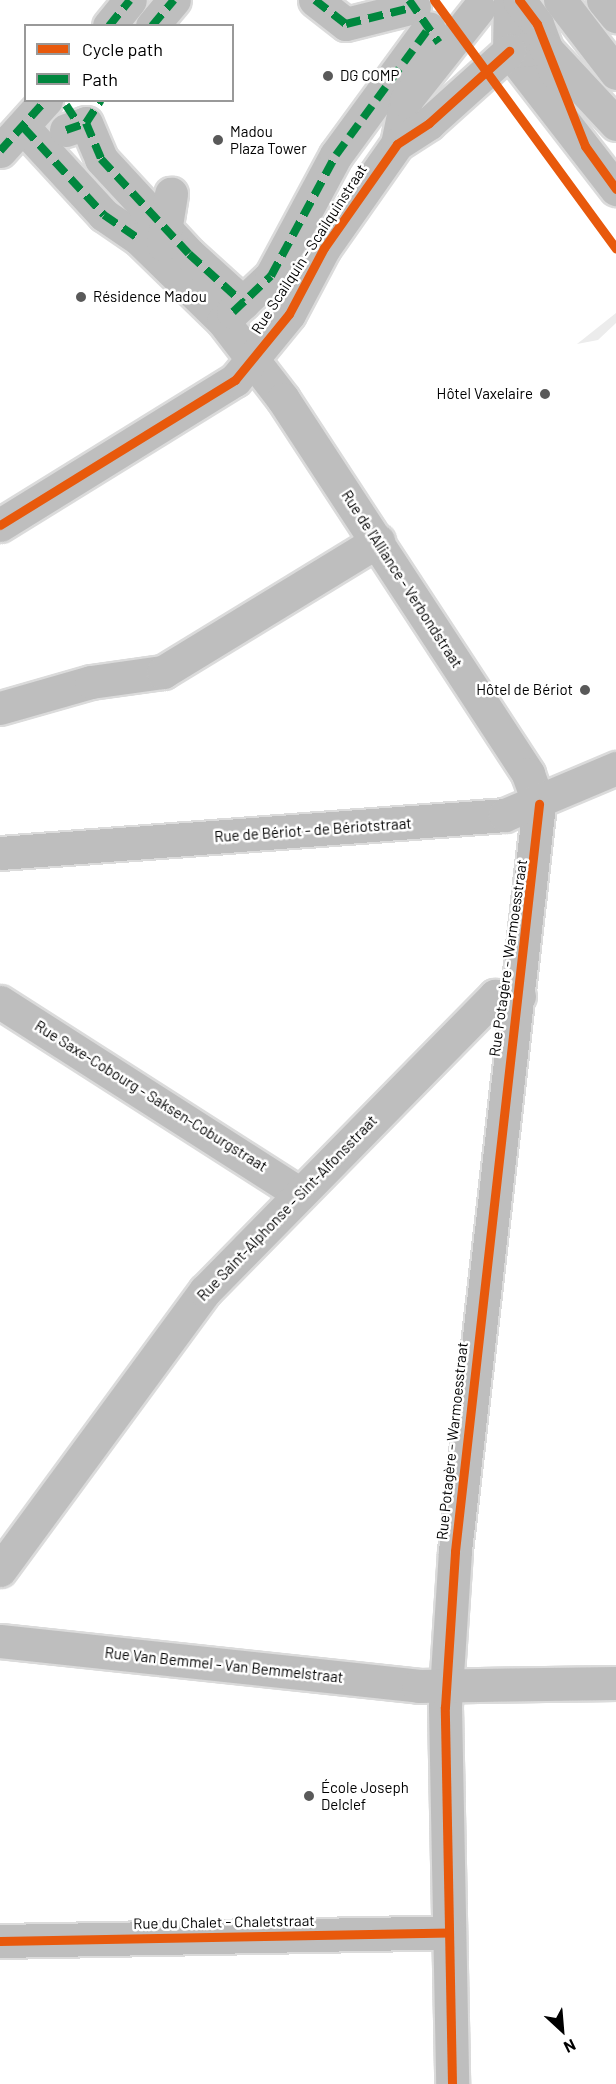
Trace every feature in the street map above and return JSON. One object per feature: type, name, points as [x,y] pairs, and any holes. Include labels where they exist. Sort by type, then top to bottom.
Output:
[{"type":"main road","points":[[111,24],[130,0]]},
{"type":"main road","points":[[154,24],[174,0]]},
{"type":"main road","points":[[315,0],[346,24],[423,20]]},
{"type":"main road","points":[[519,0],[545,48],[585,146]]},
{"type":"main road","points":[[560,0],[616,74]]},
{"type":"main road","points":[[603,0],[616,16]]},
{"type":"main road","points":[[488,3],[509,51],[585,146],[616,189]]},
{"type":"main road","name":"Rue Scailquin - Scailquinstraat","points":[[0,525],[235,380],[253,360],[397,144],[406,100],[488,3]]},
{"type":"main road","points":[[24,128],[104,215],[155,243],[238,307],[271,276],[336,154],[423,20]]},
{"type":"main road","points":[[509,51],[545,48]]},
{"type":"main road","points":[[545,48],[616,124]]},
{"type":"main road","name":"Rue Scailquin - Scailquinstraat","points":[[397,144],[429,123],[509,51]]},
{"type":"main road","points":[[0,151],[24,128],[74,114],[155,243]]},
{"type":"main road","points":[[155,243],[171,194]]},
{"type":"main road","name":"Rue de l'Alliance - Verbondstraat","points":[[155,243],[223,321],[253,360],[378,541],[528,774],[539,804]]},
{"type":"main road","points":[[0,708],[91,682],[163,672],[378,541]]},
{"type":"main road","name":"Rue de Bériot - de Bériotstraat","points":[[0,853],[505,815],[539,804],[616,768]]},
{"type":"main road","name":"Rue Potagère - Warmoesstraat","points":[[452,2084],[448,1932],[447,1686],[455,1551],[539,804]]},
{"type":"main road","name":"Rue Saint-Alphonse - Sint-Alfonsstraat","points":[[0,1570],[205,1291],[495,996],[519,996]]},
{"type":"main road","name":"Rue Saxe-Cobourg - Saksen-Coburgstraat","points":[[0,1002],[299,1193]]},
{"type":"main road","name":"Rue Van Bemmel - Van Bemmelstraat","points":[[0,1641],[447,1686],[616,1683]]},
{"type":"main road","name":"Rue du Chalet - Chaletstraat","points":[[0,1941],[448,1932]]},
{"type":"shaded area","points":[[616,313],[616,323],[598,340],[577,344]]},
{"type":"marked path","points":[[111,24],[130,0]]},
{"type":"marked path","points":[[154,24],[174,0]]},
{"type":"marked path","points":[[315,0],[346,24],[414,7]]},
{"type":"marked path","points":[[409,0],[439,43]]},
{"type":"marked path","points":[[233,312],[271,276],[336,155],[429,28]]},
{"type":"marked path","points":[[0,151],[44,102]]},
{"type":"marked path","points":[[86,123],[100,102]]},
{"type":"marked path","points":[[66,105],[77,122]]},
{"type":"marked path","points":[[66,130],[86,123],[101,159],[189,254],[243,303]]},
{"type":"marked path","points":[[24,128],[104,215],[139,239]]},
{"type":"cycle path","points":[[434,0],[616,249]]},
{"type":"cycle path","points":[[519,0],[537,24],[585,146],[616,189]]},
{"type":"cycle path","points":[[0,525],[235,380],[289,314],[324,248],[397,144],[429,123],[509,51]]},
{"type":"cycle path","points":[[452,2084],[445,1707],[455,1551],[539,804]]},
{"type":"cycle path","points":[[0,1941],[449,1932]]},
{"type":"place","name":"DG COMP","points":[[328,76]]},
{"type":"place","name":"Madou Plaza Tower","points":[[218,140]]},
{"type":"place","name":"Résidence Madou","points":[[81,297]]},
{"type":"place","name":"Hôtel Vaxelaire","points":[[545,394]]},
{"type":"place","name":"Hôtel de Bériot","points":[[585,690]]},
{"type":"place","name":"École Joseph Delclef","points":[[309,1796]]}]
